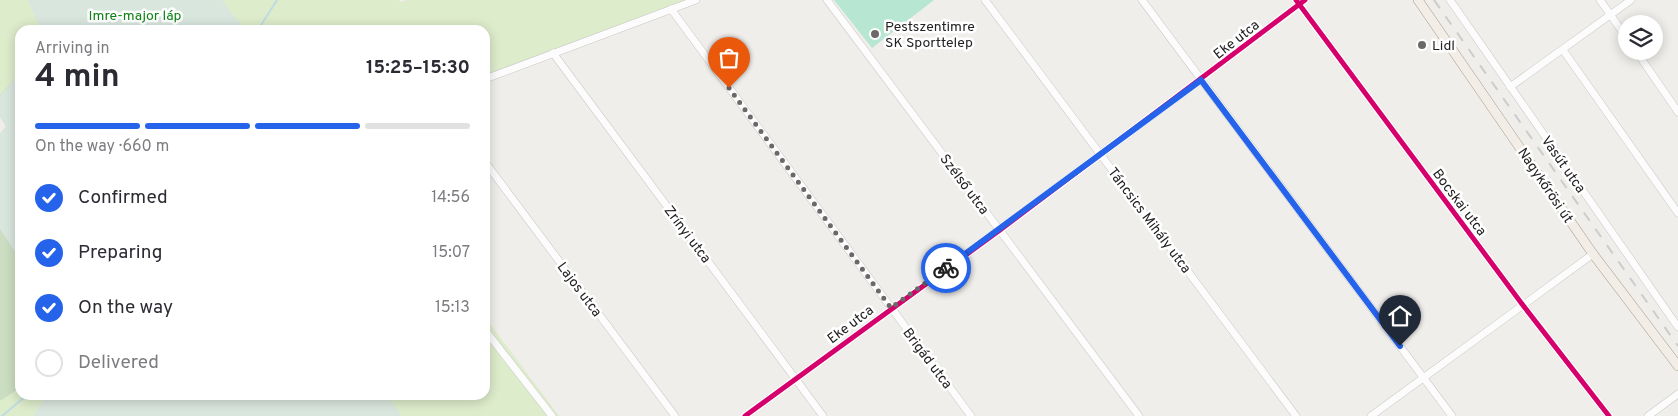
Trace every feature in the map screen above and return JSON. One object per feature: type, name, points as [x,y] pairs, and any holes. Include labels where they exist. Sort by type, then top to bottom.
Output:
[{"type":"main road","name":"Nagykőrösi út","points":[[1418,0],[1593,254],[1678,366]]},
{"type":"street","points":[[490,77],[696,0]]},
{"type":"street","name":"Szélső utca","points":[[827,0],[1139,416]]},
{"type":"street","name":"Táncsics Mihály utca","points":[[985,0],[1296,416]]},
{"type":"street","points":[[1142,0],[1452,416]]},
{"type":"street","name":"Vasút utca","points":[[1450,0],[1645,277],[1678,327]]},
{"type":"street","points":[[1600,0],[1618,26]]},
{"type":"street","points":[[1510,87],[1631,0]]},
{"type":"street","name":"Eke utca","points":[[745,416],[1000,230],[1201,80],[1300,1]]},
{"type":"street","name":"Bocskai utca","points":[[1300,1],[1522,304],[1609,416]]},
{"type":"street","name":"Brigád utca","points":[[671,9],[971,416]]},
{"type":"street","points":[[1563,50],[1678,213]]},
{"type":"street","name":"Zrínyi utca","points":[[553,53],[823,416]]},
{"type":"street","points":[[1642,60],[1678,112]]},
{"type":"street","name":"Lajos utca","points":[[490,169],[675,416]]},
{"type":"street","points":[[1371,416],[1593,254]]},
{"type":"street","points":[[490,336],[552,416]]},
{"type":"street","points":[[1648,416],[1678,394]]},
{"type":"green space","points":[[0,0],[399,0],[401,2],[407,0],[701,0],[490,81],[490,25],[15,25],[15,78],[0,95]]},
{"type":"green space","name":"Imre-major láp","points":[[28,0],[222,0],[241,25],[39,25]]},
{"type":"green space","name":"Pestszentimre SK Sporttelep","points":[[834,0],[934,0],[872,48]]},
{"type":"green space","points":[[15,78],[15,391],[0,401],[0,134],[6,126],[0,117],[0,95]]},
{"type":"green space","points":[[15,79],[15,252],[0,229],[0,134],[6,126],[0,117],[0,96]]},
{"type":"green space","points":[[490,324],[559,416],[0,416],[0,401],[15,391],[15,400],[490,400]]},
{"type":"green space","points":[[44,400],[390,400],[402,416],[33,416]]},
{"type":"waterway","points":[[261,25],[277,0]]},
{"type":"waterway","points":[[2,416],[21,400]]},
{"type":"railway","points":[[1434,0],[1678,346]]},
{"type":"cycle path","points":[[1296,0],[1522,304],[1609,416]]},
{"type":"cycle path","points":[[745,416],[1000,230],[1305,0]]},
{"type":"way so far","points":[[729,88],[891,308],[946,268]]},
{"type":"place","name":"Pestszentimre SK Sporttelep","points":[[875,34]]},
{"type":"place","name":"Lidl","points":[[1422,45]]},
{"type":"route","points":[[946,268],[1201,80],[1400,346]]}]
